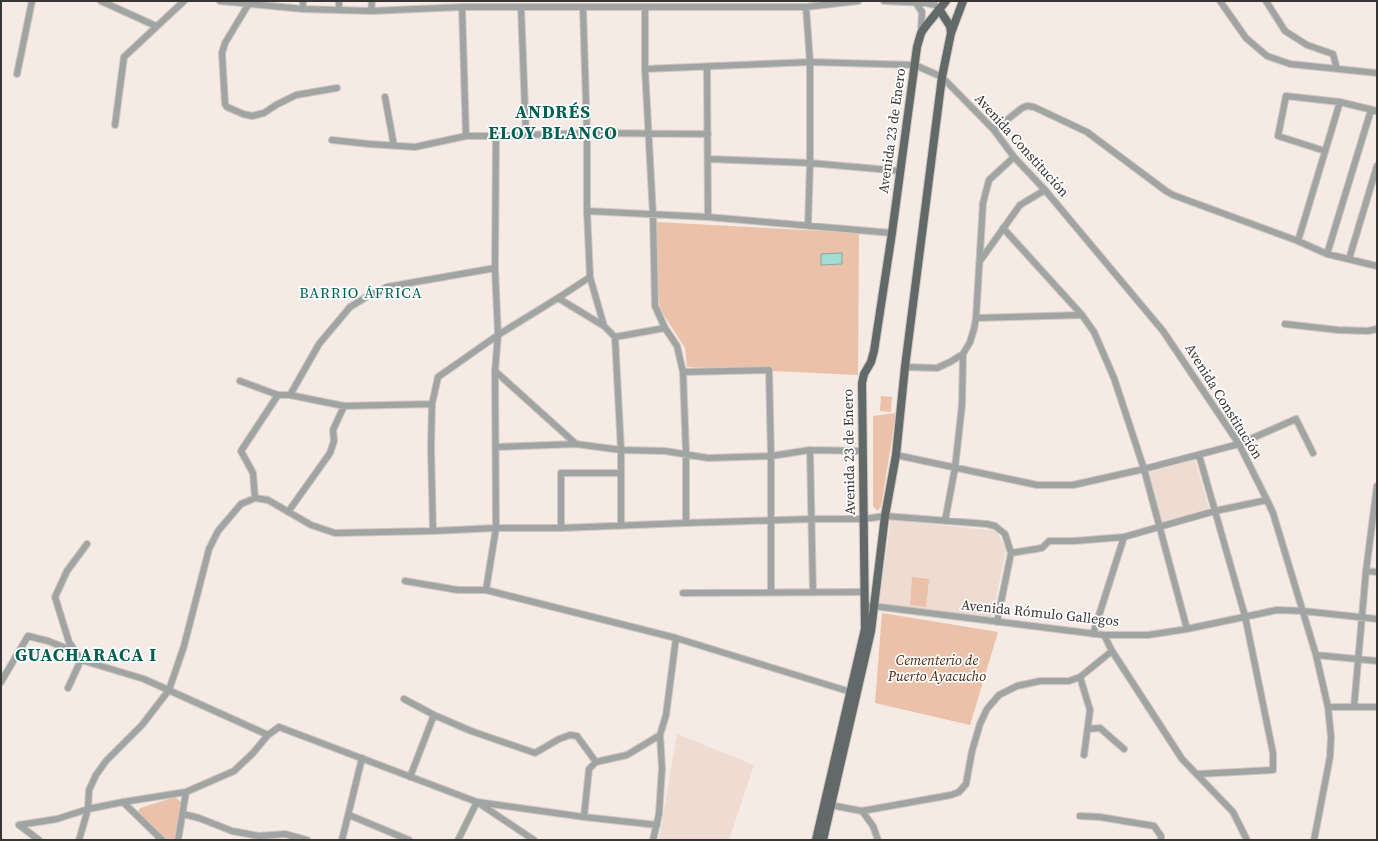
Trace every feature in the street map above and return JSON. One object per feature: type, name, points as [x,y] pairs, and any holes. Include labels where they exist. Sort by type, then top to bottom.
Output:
[{"type":"main road","name":"Avenida 23 de Enero","points":[[869,606],[864,592],[862,383],[864,374],[871,362],[874,352],[917,47],[921,33],[946,1]]},
{"type":"main road","name":"Avenida 23 de Enero","points":[[823,840],[854,693],[864,629],[896,455],[905,367],[942,77],[951,33],[963,1]]},
{"type":"main road","points":[[939,9],[947,20],[951,33]]},
{"type":"main road","points":[[929,21],[938,17],[943,17],[947,20]]},
{"type":"main road","name":"Avenida 23 de Enero","points":[[816,840],[854,693]]},
{"type":"street","points":[[18,74],[32,1]]},
{"type":"street","points":[[101,1],[156,26]]},
{"type":"street","points":[[115,125],[124,57],[184,1]]},
{"type":"street","points":[[220,1],[248,5],[272,4],[303,9],[371,11],[462,7],[806,7],[858,1]]},
{"type":"street","points":[[303,1],[303,9]]},
{"type":"street","points":[[339,1],[339,10]]},
{"type":"street","points":[[371,11],[372,1]]},
{"type":"street","points":[[884,1],[930,4],[939,9]]},
{"type":"street","points":[[1220,1],[1246,38],[1267,56],[1290,64],[1377,73]]},
{"type":"street","points":[[1266,1],[1285,31],[1307,45],[1333,54],[1337,69]]},
{"type":"street","points":[[916,3],[922,12],[921,33]]},
{"type":"street","points":[[248,5],[226,43],[222,54],[225,104],[227,107],[242,114],[252,116],[264,113],[296,95],[306,92],[337,88]]},
{"type":"street","points":[[462,7],[466,136]]},
{"type":"street","points":[[521,7],[526,135]]},
{"type":"street","points":[[645,7],[645,69],[653,215],[655,306],[665,328],[677,346],[683,372],[686,453],[686,523]]},
{"type":"street","points":[[806,7],[810,62],[810,163],[808,226]]},
{"type":"street","points":[[583,8],[587,211],[590,276],[604,326]]},
{"type":"street","points":[[645,69],[810,62],[915,65]]},
{"type":"street","name":"Avenida Constitución","points":[[915,65],[942,77],[994,130],[1014,157],[1045,190],[1163,330],[1238,444],[1267,500],[1273,514],[1316,655],[1328,707],[1331,737],[1330,757],[1314,840]]},
{"type":"street","points":[[707,67],[708,218]]},
{"type":"street","points":[[1325,151],[1278,136],[1286,96],[1340,102],[1374,110],[1327,254]]},
{"type":"street","points":[[385,97],[394,146]]},
{"type":"street","points":[[1298,241],[1340,102]]},
{"type":"street","points":[[994,130],[1022,108],[1027,106],[1034,107],[1087,132],[1173,195],[1298,241],[1327,254],[1377,266]]},
{"type":"street","points":[[332,140],[415,147],[466,136],[586,133],[708,134]]},
{"type":"street","points":[[486,590],[496,528],[495,371],[498,334],[495,268],[496,136]]},
{"type":"street","points":[[905,367],[937,368],[963,354],[970,342],[976,318],[983,203],[989,180],[1014,157]]},
{"type":"street","points":[[708,159],[810,163],[900,171]]},
{"type":"street","points":[[1349,259],[1377,166]]},
{"type":"street","points":[[979,262],[1020,205],[1045,190]]},
{"type":"street","points":[[587,211],[708,218],[892,232]]},
{"type":"street","points":[[1002,228],[1082,315],[1094,332],[1114,378],[1144,469],[1187,629]]},
{"type":"street","points":[[290,395],[319,344],[350,307],[387,287],[495,268]]},
{"type":"street","points":[[433,531],[431,448],[432,404],[438,377],[498,334],[558,298],[590,276]]},
{"type":"street","points":[[558,298],[604,326],[615,337],[621,450],[621,526]]},
{"type":"street","points":[[976,318],[1082,315]]},
{"type":"street","points":[[1285,324],[1338,330],[1368,331],[1377,329]]},
{"type":"street","points":[[615,337],[665,328]]},
{"type":"street","points":[[945,521],[955,468],[962,404],[963,354]]},
{"type":"street","points":[[683,372],[769,370],[771,456],[770,592]]},
{"type":"street","points":[[495,371],[576,444]]},
{"type":"street","points":[[240,381],[278,395],[290,395],[344,406],[432,404]]},
{"type":"street","points":[[256,498],[253,473],[241,451],[278,395]]},
{"type":"street","points":[[288,512],[330,453],[334,441],[334,430],[344,406]]},
{"type":"street","points":[[896,455],[1037,485],[1073,485],[1144,469],[1238,444],[1296,419],[1313,453]]},
{"type":"street","points":[[496,447],[576,444],[621,450],[686,453],[708,458],[771,456],[810,450],[862,451]]},
{"type":"street","points":[[810,450],[813,593]]},
{"type":"street","points":[[1198,774],[1273,770],[1273,753],[1245,616],[1199,455]]},
{"type":"street","points":[[561,528],[560,474],[621,473]]},
{"type":"street","points":[[1354,707],[1366,571],[1377,486]]},
{"type":"street","points":[[79,840],[88,809],[89,790],[96,775],[106,762],[142,725],[168,690],[184,646],[209,549],[218,531],[241,504],[256,498],[268,500],[311,525],[336,533],[496,528],[561,528],[812,519],[864,519],[885,516],[995,526],[1005,534],[1011,553],[997,622]]},
{"type":"street","points":[[1011,553],[1042,548],[1050,541],[1074,541],[1124,537],[1215,511],[1267,500]]},
{"type":"street","points":[[1093,634],[1124,537]]},
{"type":"street","points":[[81,660],[69,642],[55,597],[67,571],[87,544]]},
{"type":"street","points":[[1366,571],[1377,572]]},
{"type":"street","points":[[405,581],[458,590],[486,590],[676,638],[854,693]]},
{"type":"street","points":[[683,593],[864,592]]},
{"type":"street","name":"Avenida Rómulo Gallegos","points":[[869,606],[1104,635],[1148,635],[1187,629],[1277,610],[1303,611],[1377,620]]},
{"type":"street","points":[[1104,635],[1112,651],[1182,759],[1233,812],[1247,840]]},
{"type":"street","points":[[1,682],[28,636],[48,641],[66,648],[81,660],[144,679],[268,734]]},
{"type":"street","points":[[653,840],[659,814],[662,768],[660,735],[666,715],[676,638]]},
{"type":"street","points":[[830,805],[862,811],[951,795],[959,792],[966,784],[972,751],[980,724],[987,709],[999,695],[1017,686],[1040,681],[1069,681],[1080,677],[1112,651]]},
{"type":"street","points":[[1316,655],[1377,661]]},
{"type":"street","points":[[68,688],[81,660]]},
{"type":"street","points":[[1080,677],[1090,710],[1084,755]]},
{"type":"street","points":[[404,699],[434,715],[471,731],[535,753],[570,734],[577,736],[596,762]]},
{"type":"street","points":[[1328,707],[1377,707]]},
{"type":"street","points":[[410,777],[434,715]]},
{"type":"street","points":[[35,839],[19,825],[57,819],[88,809],[123,802],[186,792],[234,771],[253,753],[268,734],[279,727],[477,802],[584,817],[657,825]]},
{"type":"street","points":[[1088,729],[1100,728],[1124,750]]},
{"type":"street","points":[[584,817],[589,769],[596,762],[627,755],[660,735]]},
{"type":"street","points":[[342,840],[362,758]]},
{"type":"street","points":[[178,840],[186,792]]},
{"type":"street","points":[[123,802],[162,840]]},
{"type":"street","points":[[458,840],[477,802]]},
{"type":"street","points":[[477,802],[534,840]]},
{"type":"street","points":[[862,811],[874,826],[878,840]]},
{"type":"street","points":[[183,814],[199,818],[232,831],[259,838],[285,834],[306,840]]},
{"type":"street","points":[[349,815],[409,840]]},
{"type":"street","points":[[1080,816],[1100,817],[1154,826],[1161,836],[1161,840]]},
{"type":"shaded area","points":[[1195,459],[1209,509],[1161,523],[1147,473]]},
{"type":"shaded area","points":[[891,520],[996,531],[1006,549],[992,618],[879,604]]},
{"type":"shaded area","points":[[677,734],[754,765],[729,840],[659,840]]},
{"type":"green space","points":[[657,222],[859,233],[858,375],[687,367],[685,348],[660,309],[657,286]]},
{"type":"green space","points":[[881,396],[892,397],[891,412],[880,411]]},
{"type":"green space","points":[[896,413],[881,507],[877,511],[873,506],[873,416]]},
{"type":"green space","points":[[912,577],[929,579],[926,607],[910,605]]},
{"type":"green space","name":"Cementerio de Puerto Ayacucho","points":[[882,613],[998,632],[970,725],[875,703]]},
{"type":"green space","points":[[175,797],[182,803],[174,839],[166,840],[138,812],[140,808]]},
{"type":"water","points":[[842,253],[842,264],[821,265],[821,254]]},
{"type":"district","name":"ANDRÉS ELOY BLANCO","points":[[553,123]]},
{"type":"district","name":"BARRIO ÁFRICA","points":[[361,294]]},
{"type":"district","name":"GUACHARACA I","points":[[86,656]]}]
